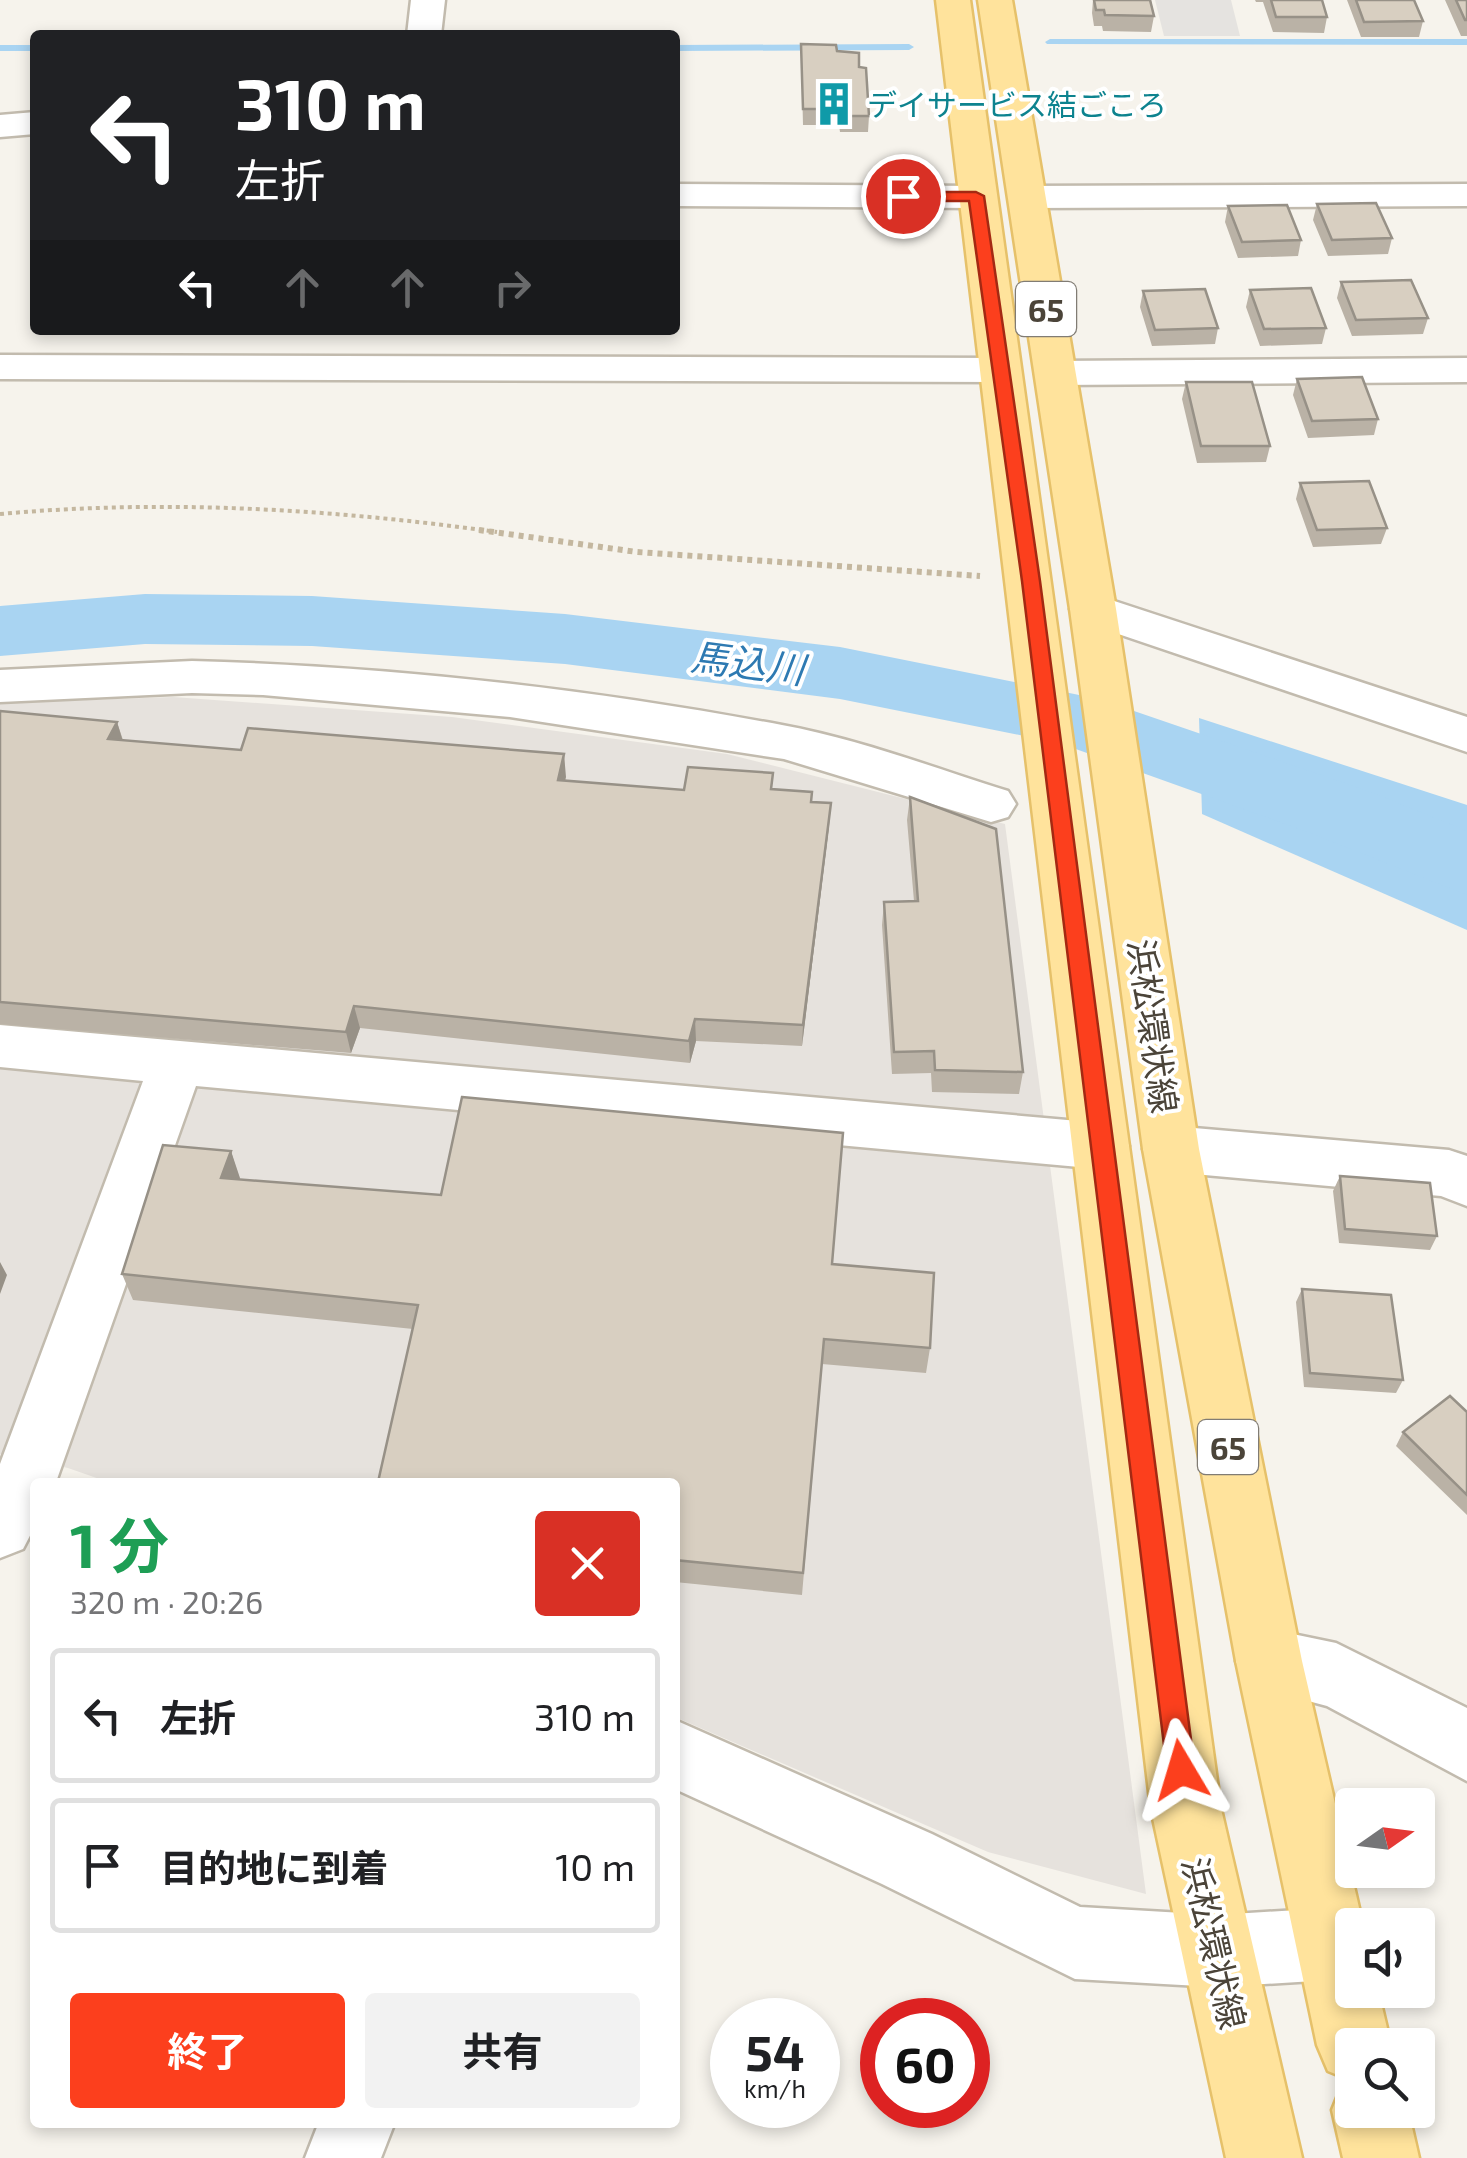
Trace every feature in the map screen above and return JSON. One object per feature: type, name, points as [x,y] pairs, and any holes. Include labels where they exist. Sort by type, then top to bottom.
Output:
[{"type":"main road","name":"浜松環状線","points":[[953,0],[1186,1809],[1264,2158]]},
{"type":"main road","name":"浜松環状線","points":[[995,0],[1056,372],[1172,1149],[1269,1661],[1350,2028]]},
{"type":"main road","points":[[1374,2128],[1382,2158]]},
{"type":"street","points":[[425,30],[428,0]]},
{"type":"street","points":[[0,126],[30,123]]},
{"type":"street","points":[[680,195],[976,196]]},
{"type":"street","points":[[1028,197],[1467,195]]},
{"type":"street","points":[[0,366],[57,348],[372,349],[1000,370]]},
{"type":"street","points":[[1056,372],[1467,370]]},
{"type":"street","points":[[1093,614],[1467,735]]},
{"type":"street","points":[[0,686],[192,677],[263,678],[510,702],[784,742],[990,804]]},
{"type":"street","points":[[0,1046],[1101,1146]]},
{"type":"street","points":[[15,1496],[178,1063]]},
{"type":"street","points":[[1172,1149],[1449,1173],[1467,1182]]},
{"type":"street","points":[[1269,1661],[1336,1676],[1467,1747]]},
{"type":"street","points":[[680,1756],[907,1859],[1076,1943],[1217,1951],[1330,1944]]},
{"type":"street","points":[[342,2158],[355,2128]]},
{"type":"path","points":[[0,514],[99,505],[396,518],[637,552],[1032,592]]},
{"type":"shaded area","points":[[1155,0],[1231,0],[1240,36],[1164,36]]},
{"type":"shaded area","points":[[173,697],[452,717],[727,754],[1005,824],[1146,1894],[988,1852],[680,1719],[680,1478],[97,1478],[0,1454],[0,703]]},
{"type":"water","points":[[1199,718],[1467,805],[1467,930],[1202,814]]},
{"type":"building","points":[[1094,0],[1150,0],[1154,16],[1105,15],[1104,10],[1096,10]]},
{"type":"building","points":[[1271,0],[1322,0],[1327,17],[1276,17]]},
{"type":"building","points":[[1356,0],[1414,0],[1423,21],[1364,22]]},
{"type":"building","points":[[1456,0],[1467,0],[1467,20],[1465,20]]},
{"type":"building","name":"デイサービス結ごころ","points":[[801,44],[836,45],[837,51],[859,53],[859,67],[866,68],[869,116],[840,116],[839,109],[803,109]]},
{"type":"building","points":[[1376,203],[1392,238],[1332,240],[1317,204]]},
{"type":"building","points":[[1287,205],[1301,240],[1242,242],[1228,206]]},
{"type":"building","points":[[1411,280],[1428,318],[1356,320],[1341,282]]},
{"type":"building","points":[[1311,288],[1326,328],[1264,329],[1250,290]]},
{"type":"building","points":[[1205,289],[1218,328],[1155,330],[1143,291]]},
{"type":"building","points":[[1362,377],[1378,419],[1312,421],[1297,379]]},
{"type":"building","points":[[1186,382],[1252,382],[1270,446],[1201,446]]},
{"type":"building","points":[[1369,481],[1387,528],[1317,530],[1300,483]]},
{"type":"building","points":[[0,711],[117,722],[108,739],[241,750],[248,728],[564,754],[558,780],[684,790],[688,767],[773,773],[771,789],[812,792],[811,802],[831,803],[803,1025],[695,1019],[689,1041],[354,1006],[346,1032],[0,1002]]},
{"type":"building","points":[[910,797],[996,829],[1023,1072],[935,1070],[934,1051],[894,1052],[884,902],[918,901]]},
{"type":"building","points":[[462,1097],[843,1133],[832,1264],[934,1273],[930,1348],[824,1339],[803,1573],[680,1561],[680,1478],[379,1478],[418,1305],[122,1274],[163,1145],[231,1151],[221,1178],[441,1195]]},
{"type":"building","points":[[1340,1176],[1430,1183],[1437,1236],[1345,1229]]},
{"type":"building","points":[[1302,1289],[1391,1295],[1403,1380],[1310,1373]]},
{"type":"building","points":[[1450,1396],[1467,1412],[1467,1495],[1403,1432]]},
{"type":"waterway","points":[[1050,42],[1467,42]]},
{"type":"waterway","points":[[680,48],[909,47]]},
{"type":"waterway","points":[[0,48],[30,48]]},
{"type":"waterway","name":"馬込川","points":[[0,631],[145,619],[312,621],[565,639],[840,673],[1071,718],[1342,813],[1467,864]]},
{"type":"place","name":"デイサービス結ごころ","points":[[834,104]]},
{"type":"route","points":[[903,196],[976,196],[1031,581],[1181,1770]]}]
